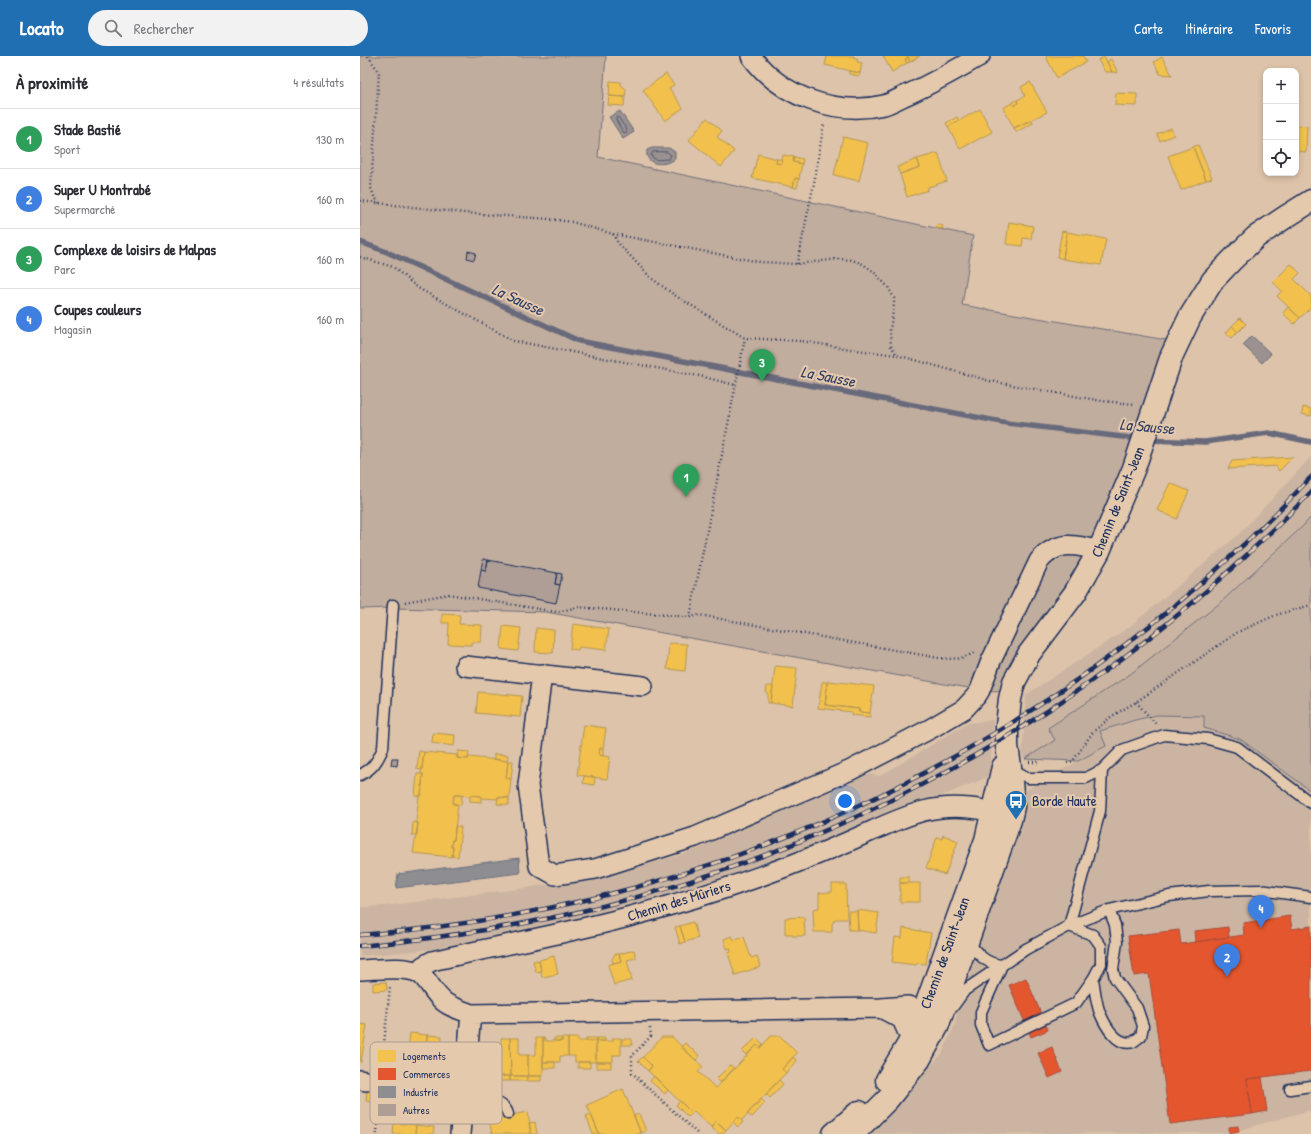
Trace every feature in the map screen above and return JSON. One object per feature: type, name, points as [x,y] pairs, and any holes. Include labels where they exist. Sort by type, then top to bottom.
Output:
[{"type":"street","points":[[751,56],[767,75],[806,99],[827,105],[857,107],[885,105],[920,89],[980,56]]},
{"type":"street","name":"Chemin de Saint-Jean","points":[[1000,802],[1007,746],[1010,699],[1017,674],[1029,654],[1075,593],[1099,551],[1115,515],[1140,449],[1144,414],[1190,317],[1213,280],[1233,258],[1256,238],[1311,201]]},
{"type":"street","points":[[542,674],[528,785],[538,866],[555,875],[595,869],[695,837],[851,770],[930,729],[964,709],[980,690],[991,661],[1039,560],[1046,552],[1067,545],[1080,545],[1099,551]]},
{"type":"street","points":[[465,666],[643,686]]},
{"type":"street","name":"Chemin de Saint-Jean","points":[[852,1134],[888,1099],[918,1060],[931,1019],[957,922],[986,840],[1000,802],[1021,769],[1007,746]]},
{"type":"street","name":"Chemin de Saint-Jean","points":[[834,1134],[870,1102],[885,1084],[911,1040],[931,1019],[968,942],[1010,820],[1013,807],[1000,802]]},
{"type":"street","name":"Chemin des Mûriers","points":[[418,973],[423,966],[432,961],[624,918],[734,885],[804,860],[908,815],[927,809],[953,806],[987,810],[1000,802]]},
{"type":"street","points":[[360,970],[392,969],[407,970],[418,973],[442,1000],[471,1014],[882,1008],[908,1006],[931,1019]]},
{"type":"street","points":[[882,1008],[902,1019],[911,1040]]},
{"type":"street","points":[[468,1042],[471,1014]]},
{"type":"street","points":[[460,1134],[461,1124]]},
{"type":"lane","points":[[360,775],[366,773],[378,761],[383,748],[393,605]]},
{"type":"lane","points":[[1021,769],[1086,778],[1102,770],[1122,750],[1164,735],[1208,739],[1236,747],[1311,803]]},
{"type":"lane","points":[[1069,926],[1100,811],[1102,770]]},
{"type":"lane","points":[[931,1019],[965,990],[1026,949],[1069,926],[1109,910],[1169,896],[1209,891],[1260,890],[1311,897]]},
{"type":"lane","points":[[1093,979],[1100,1012],[1110,1031],[1118,1039],[1125,1043],[1133,1042],[1141,1036],[1143,1026],[1137,1008],[1115,978],[1113,969],[1117,942],[1115,924],[1109,910]]},
{"type":"lane","points":[[957,922],[968,942],[979,956],[994,964],[1002,965]]},
{"type":"lane","points":[[1002,965],[981,1012],[981,1025],[989,1045],[1076,1003],[1093,979],[1101,964],[1101,946],[1093,935],[1069,926]]},
{"type":"lane","points":[[1290,1089],[1311,1086]]},
{"type":"lane","points":[[502,1105],[506,1108],[508,1114]]},
{"type":"path","points":[[368,56],[379,72],[371,188],[374,196],[380,204]]},
{"type":"path","points":[[797,264],[814,183],[827,105]]},
{"type":"path","points":[[360,201],[466,213],[572,222],[613,234],[760,262],[797,264],[838,259],[852,260],[863,264],[873,271],[888,287],[894,298],[890,330],[890,346],[897,355]]},
{"type":"path","points":[[613,234],[618,243],[651,278],[676,296],[745,338],[801,341],[897,355],[990,381],[1102,401],[1144,414]]},
{"type":"path","points":[[360,257],[393,267],[418,288],[514,341],[735,385]]},
{"type":"path","points":[[690,618],[745,338]]},
{"type":"path","points":[[393,605],[448,594],[557,612],[578,606],[690,618],[699,615],[954,659],[967,657],[977,650]]},
{"type":"path","points":[[1065,764],[1073,761],[1093,732],[1112,716],[1136,702],[1238,632],[1276,615],[1311,605]]},
{"type":"path","points":[[1136,702],[1153,720],[1164,735]]},
{"type":"path","points":[[1021,769],[1042,762]]},
{"type":"path","points":[[380,1042],[389,999]]},
{"type":"path","points":[[650,1012],[650,1036],[632,1056],[632,1073],[698,1134]]},
{"type":"path","points":[[376,1124],[377,1134]]},
{"type":"shaded area","points":[[360,56],[606,56],[598,157],[973,236],[962,305],[1178,342],[1115,515],[1012,690],[989,691],[950,685],[546,612],[394,608],[360,609]]},
{"type":"shaded area","points":[[1311,457],[1311,517],[1304,525],[1220,603],[1129,675],[1049,727],[1056,740],[1025,759],[1022,757],[1026,695],[1128,628],[1238,535]]},
{"type":"shaded area","points":[[1311,517],[1311,791],[1240,739],[1204,728],[1204,716],[1157,715],[1100,731],[1106,746],[1078,761],[1025,759],[1055,740],[1048,728],[1129,675],[1220,603]]},
{"type":"shaded area","points":[[1157,715],[1205,716],[1204,728],[1240,739],[1311,791],[1311,1110],[1229,1133],[870,1134],[903,1094],[942,1054],[955,1025],[961,990],[1020,801],[1026,790],[1105,746],[1099,731]]},
{"type":"shaded area","points":[[993,720],[990,776],[849,837],[615,915],[446,948],[360,956],[360,907],[383,906],[565,882],[631,868],[680,855],[704,846],[741,826],[866,774],[880,776],[968,723]]},
{"type":"water","points":[[620,111],[634,132],[623,139],[609,117]]},
{"type":"water","points":[[652,148],[669,148],[675,152],[675,159],[666,163],[656,164],[649,160],[647,156],[647,150]]},
{"type":"water","points":[[1252,336],[1271,354],[1262,363],[1243,345]]},
{"type":"building: Logements","points":[[827,56],[854,56],[853,57],[858,59],[857,62],[862,63],[860,73],[825,65]]},
{"type":"building: Logements","points":[[883,56],[920,56],[910,62],[908,57],[905,59],[907,63],[892,72]]},
{"type":"building: Logements","points":[[1083,56],[1086,62],[1057,78],[1046,57]]},
{"type":"building: Logements","points":[[908,57],[910,62],[907,63],[905,59]]},
{"type":"building: Logements","points":[[1104,57],[1112,72],[1105,72],[1098,60]]},
{"type":"building: Logements","points":[[1162,57],[1172,75],[1160,74],[1154,62]]},
{"type":"building: Logements","points":[[1111,59],[1118,73],[1112,72],[1107,62]]},
{"type":"building: Logements","points":[[849,71],[860,73],[859,76],[849,74]]},
{"type":"building: Logements","points":[[666,74],[674,85],[669,88],[683,108],[665,121],[643,90]]},
{"type":"building: Logements","points":[[610,81],[621,82],[621,85],[626,89],[625,97],[609,96]]},
{"type":"building: Logements","points":[[1030,82],[1047,112],[1014,128],[1003,108],[1012,103],[1014,106],[1018,103],[1017,100],[1025,96],[1021,87]]},
{"type":"building: Logements","points":[[1116,93],[1137,94],[1137,106],[1115,105]]},
{"type":"building: Logements","points":[[609,96],[625,97],[624,106],[608,105]]},
{"type":"building: Logements","points":[[1017,100],[1018,103],[1014,106],[1012,103]]},
{"type":"building: Logements","points":[[980,109],[992,132],[960,149],[948,127]]},
{"type":"building: Logements","points":[[957,117],[959,120],[948,127],[946,123]]},
{"type":"building: Logements","points":[[707,118],[722,131],[717,137],[734,151],[721,167],[689,140]]},
{"type":"building: Logements","points":[[1032,120],[1033,123],[1016,132],[1014,128]]},
{"type":"building: Logements","points":[[1299,125],[1307,126],[1306,152],[1299,151]]},
{"type":"building: Logements","points":[[1171,128],[1174,135],[1160,141],[1157,134]]},
{"type":"building: Logements","points":[[843,137],[868,143],[859,181],[834,175]]},
{"type":"building: Logements","points":[[1198,145],[1212,178],[1206,180],[1193,147]]},
{"type":"building: Logements","points":[[1193,147],[1206,180],[1181,190],[1168,156]]},
{"type":"building: Logements","points":[[938,153],[947,181],[928,187],[928,190],[907,197],[900,174],[920,167],[917,159]]},
{"type":"building: Logements","points":[[758,154],[777,159],[776,163],[781,164],[783,155],[794,157],[793,162],[802,164],[799,179],[795,178],[793,187],[752,178]]},
{"type":"building: Logements","points":[[794,157],[803,159],[802,164],[793,162]]},
{"type":"building: Logements","points":[[777,159],[782,159],[781,164],[776,163]]},
{"type":"building: Logements","points":[[917,159],[920,167],[900,174],[897,167]]},
{"type":"building: Logements","points":[[795,178],[799,179],[797,188],[793,187]]},
{"type":"building: Logements","points":[[1009,222],[1033,226],[1031,239],[1023,238],[1022,246],[1006,244]]},
{"type":"building: Logements","points":[[937,224],[943,226],[942,229],[936,228]]},
{"type":"building: Logements","points":[[1062,231],[1067,232],[1063,259],[1057,257]]},
{"type":"building: Logements","points":[[1067,232],[1106,239],[1101,265],[1063,259]]},
{"type":"building: Logements","points":[[1291,264],[1300,273],[1294,279],[1311,296],[1311,307],[1300,318],[1277,296],[1282,291],[1273,282]]},
{"type":"building: Logements","points":[[1288,307],[1300,318],[1294,324],[1283,313]]},
{"type":"building: Logements","points":[[1240,318],[1246,324],[1238,332],[1232,326]]},
{"type":"building: Logements","points":[[1232,326],[1238,332],[1232,338],[1226,333]]},
{"type":"building: Logements","points":[[1303,407],[1311,409],[1311,416],[1302,414]]},
{"type":"building: Logements","points":[[1293,457],[1279,471],[1276,466],[1228,469],[1232,461]]},
{"type":"building: Logements","points":[[1170,483],[1189,491],[1177,519],[1157,510]]},
{"type":"building: Logements","points":[[442,614],[460,615],[459,624],[482,625],[481,642],[471,642],[471,645],[448,644],[449,623],[442,623]]},
{"type":"building: Logements","points":[[573,624],[609,629],[606,650],[579,647],[578,650],[570,649]]},
{"type":"building: Logements","points":[[503,626],[521,628],[518,651],[501,649]]},
{"type":"building: Logements","points":[[536,628],[554,630],[553,653],[535,652]]},
{"type":"building: Logements","points":[[669,643],[687,644],[685,671],[667,669]]},
{"type":"building: Logements","points":[[775,666],[797,668],[793,706],[771,703]]},
{"type":"building: Logements","points":[[828,681],[874,686],[870,713],[859,712],[859,709],[825,705]]},
{"type":"building: Logements","points":[[822,682],[827,682],[825,705],[859,709],[859,712],[870,713],[870,717],[851,715],[852,712],[818,708]]},
{"type":"building: Logements","points":[[767,686],[773,686],[771,703],[768,703],[768,693],[766,693]]},
{"type":"building: Logements","points":[[478,692],[522,696],[520,717],[476,713]]},
{"type":"building: Logements","points":[[584,725],[606,728],[603,749],[600,748],[599,755],[610,757],[607,779],[577,775]]},
{"type":"building: Logements","points":[[433,733],[455,735],[454,746],[432,743]]},
{"type":"building: Logements","points":[[600,748],[603,749],[603,756],[599,755]]},
{"type":"building: Logements","points":[[419,751],[424,752],[422,770],[417,769]]},
{"type":"building: Logements","points":[[458,751],[469,752],[468,759],[457,758]]},
{"type":"building: Logements","points":[[424,752],[457,755],[457,758],[468,759],[469,757],[508,761],[506,778],[511,779],[509,798],[498,797],[497,799],[481,798],[481,796],[454,795],[453,804],[458,804],[454,840],[452,840],[451,847],[453,847],[452,857],[413,853],[418,823],[416,822],[419,796],[421,796],[423,774],[421,774]]},
{"type":"building: Logements","points":[[494,754],[508,755],[507,761],[494,759]]},
{"type":"building: Logements","points":[[508,761],[513,761],[511,779],[506,778]]},
{"type":"building: Logements","points":[[417,774],[423,774],[421,796],[415,796]]},
{"type":"building: Logements","points":[[584,776],[595,777],[594,785],[583,783]]},
{"type":"building: Logements","points":[[454,795],[462,795],[461,805],[453,804]]},
{"type":"building: Logements","points":[[470,795],[481,796],[481,802],[470,801]]},
{"type":"building: Logements","points":[[498,797],[509,798],[509,805],[497,804]]},
{"type":"building: Logements","points":[[413,822],[418,823],[417,835],[412,835]]},
{"type":"building: Logements","points":[[455,826],[461,827],[458,857],[452,856],[453,847],[451,847],[452,840],[454,840]]},
{"type":"building: Logements","points":[[943,835],[958,841],[945,875],[926,868],[937,837],[942,839]]},
{"type":"building: Logements","points":[[900,877],[909,877],[909,883],[900,883]]},
{"type":"building: Logements","points":[[900,883],[920,883],[920,902],[900,902]]},
{"type":"building: Logements","points":[[832,884],[846,884],[847,919],[835,919],[832,924],[832,932],[814,932],[813,909],[819,908],[819,893],[832,892]]},
{"type":"building: Logements","points":[[857,910],[879,913],[876,933],[858,930]]},
{"type":"building: Logements","points":[[848,911],[857,911],[858,930],[849,930]]},
{"type":"building: Logements","points":[[804,917],[805,936],[792,936],[792,934],[785,934],[785,918]]},
{"type":"building: Logements","points":[[693,922],[698,938],[685,942],[680,926]]},
{"type":"building: Logements","points":[[680,926],[685,942],[680,944],[675,927]]},
{"type":"building: Logements","points":[[903,928],[931,933],[926,964],[917,963],[916,965],[892,962],[895,937],[902,938]]},
{"type":"building: Logements","points":[[732,936],[734,940],[744,937],[751,958],[757,956],[760,967],[735,975],[728,953],[731,952],[730,948],[727,949],[724,939]]},
{"type":"building: Logements","points":[[634,950],[636,958],[627,960],[632,980],[614,985],[608,965],[621,961],[619,954]]},
{"type":"building: Logements","points":[[615,954],[619,954],[621,961],[613,963],[612,959]]},
{"type":"building: Logements","points":[[554,956],[558,974],[542,977],[539,960]]},
{"type":"building: Logements","points":[[539,960],[541,971],[536,972],[533,961]]},
{"type":"building: Logements","points":[[386,982],[387,990],[373,991],[373,983]]},
{"type":"building: Logements","points":[[360,1024],[367,1025],[361,1062],[360,1062]]},
{"type":"building: Logements","points":[[410,1033],[427,1035],[427,1042],[409,1042]]},
{"type":"building: Logements","points":[[427,1035],[442,1036],[442,1042],[426,1042]]},
{"type":"building: Logements","points":[[771,1036],[780,1036],[797,1053],[782,1069],[786,1073],[742,1120],[738,1117],[726,1130],[716,1121],[711,1127],[694,1111],[692,1113],[648,1071],[652,1066],[643,1057],[662,1037],[672,1037],[703,1067],[698,1072],[716,1088],[757,1045],[760,1048]]},
{"type":"building: Logements","points":[[501,1038],[510,1038],[511,1076],[502,1076]]},
{"type":"building: Logements","points":[[510,1038],[519,1038],[519,1055],[528,1055],[528,1076],[511,1076]]},
{"type":"building: Logements","points":[[536,1038],[543,1038],[543,1076],[528,1076],[528,1055],[536,1055]]},
{"type":"building: Logements","points":[[543,1038],[545,1038],[545,1041],[562,1041],[562,1038],[568,1038],[568,1056],[560,1056],[560,1062],[543,1062]]},
{"type":"building: Logements","points":[[554,1038],[562,1038],[562,1041],[554,1041]]},
{"type":"building: Logements","points":[[568,1038],[578,1038],[578,1041],[596,1041],[596,1062],[575,1062],[575,1056],[568,1056]]},
{"type":"building: Logements","points":[[586,1038],[596,1038],[596,1041],[586,1041]]},
{"type":"building: Logements","points":[[596,1038],[605,1038],[605,1041],[596,1041]]},
{"type":"building: Logements","points":[[613,1038],[621,1038],[621,1055],[613,1055],[613,1062],[596,1062],[596,1041],[613,1041]]},
{"type":"building: Logements","points":[[756,1038],[763,1044],[760,1048],[757,1045],[746,1055],[742,1051]]},
{"type":"building: Logements","points":[[622,1039],[632,1039],[632,1045],[622,1045]]},
{"type":"building: Logements","points":[[685,1043],[700,1056],[696,1060],[681,1047]]},
{"type":"building: Logements","points":[[643,1057],[652,1066],[648,1071],[638,1061]]},
{"type":"building: Logements","points":[[793,1057],[797,1061],[786,1073],[782,1069]]},
{"type":"building: Logements","points":[[543,1062],[555,1062],[555,1068],[543,1068]]},
{"type":"building: Logements","points":[[578,1062],[590,1062],[590,1068],[578,1068]]},
{"type":"building: Logements","points":[[596,1062],[611,1062],[611,1068],[596,1068]]},
{"type":"building: Logements","points":[[730,1065],[734,1068],[720,1083],[716,1079]]},
{"type":"building: Logements","points":[[502,1076],[510,1076],[510,1081],[502,1081]]},
{"type":"building: Logements","points":[[510,1076],[527,1076],[527,1081],[510,1081]]},
{"type":"building: Logements","points":[[527,1076],[541,1076],[541,1081],[527,1081]]},
{"type":"building: Logements","points":[[654,1076],[668,1090],[665,1094],[650,1081]]},
{"type":"building: Logements","points":[[779,1080],[783,1084],[770,1098],[766,1094]]},
{"type":"building: Logements","points":[[623,1089],[641,1134],[599,1134],[587,1105]]},
{"type":"building: Logements","points":[[367,1090],[370,1091],[370,1101],[366,1101]]},
{"type":"building: Logements","points":[[761,1099],[765,1103],[752,1117],[747,1114]]},
{"type":"building: Logements","points":[[680,1101],[692,1113],[688,1117],[676,1105]]},
{"type":"building: Logements","points":[[528,1112],[531,1134],[492,1134],[490,1124],[502,1124],[502,1117]]},
{"type":"building: Logements","points":[[591,1114],[599,1134],[593,1134],[586,1116]]},
{"type":"building: Logements","points":[[639,1114],[646,1131],[641,1133],[634,1116]]},
{"type":"building: Logements","points":[[738,1117],[743,1122],[738,1127],[733,1122]]},
{"type":"building: Logements","points":[[716,1121],[726,1130],[722,1134],[719,1134],[711,1127]]},
{"type":"building: Logements","points":[[535,1122],[537,1134],[531,1134],[529,1123]]},
{"type":"building: Logements","points":[[394,1124],[416,1125],[415,1134],[393,1134]]},
{"type":"building: Logements","points":[[416,1125],[434,1127],[433,1134],[415,1134]]},
{"type":"building: Commerces","points":[[1290,916],[1292,929],[1311,926],[1311,1071],[1247,1079],[1252,1114],[1170,1124],[1149,974],[1134,976],[1128,936],[1179,930],[1181,944],[1244,935],[1243,923]]},
{"type":"building: Commerces","points":[[1228,927],[1229,937],[1195,942],[1194,931]]},
{"type":"building: Commerces","points":[[1026,978],[1048,1030],[1031,1037],[1009,985]]},
{"type":"building: Commerces","points":[[1052,1047],[1062,1072],[1049,1078],[1038,1053]]},
{"type":"building: Commerces","points":[[1262,1077],[1267,1111],[1252,1114],[1247,1079]]},
{"type":"building: Commerces","points":[[1238,1126],[1239,1131],[1229,1133],[1229,1127]]},
{"type":"building: Industrie","points":[[519,858],[520,873],[396,888],[398,874]]},
{"type":"building: Autres","points":[[468,251],[476,253],[474,260],[467,258]]},
{"type":"building: Autres","points":[[483,559],[488,560],[486,571],[481,570]]},
{"type":"building: Autres","points":[[488,560],[557,573],[555,584],[560,585],[556,603],[478,588],[481,570],[486,571]]},
{"type":"building: Autres","points":[[557,573],[562,574],[560,585],[555,584]]},
{"type":"building: Autres","points":[[392,758],[398,758],[397,766],[391,765]]},
{"type":"waterway","name":"La Sausse","points":[[360,242],[387,252],[579,341],[1007,423],[1139,439]]},
{"type":"waterway","name":"La Sausse","points":[[1147,440],[1205,442],[1269,433],[1311,442]]},
{"type":"railway","points":[[360,935],[476,922],[590,899],[692,871],[792,835],[888,791],[982,741],[1071,684],[1156,621],[1236,552],[1311,477]]},
{"type":"railway","points":[[360,946],[478,931],[537,921],[595,908],[697,879],[796,843],[891,800],[983,751],[1071,695],[1155,634],[1235,566],[1311,492]]},
{"type":"place","name":"Complexe de loisirs de Malpas","points":[[762,382]]},
{"type":"place","name":"Stade Bastié","points":[[686,497]]},
{"type":"place","name":"Borde Haute","points":[[1016,820]]},
{"type":"place","name":"Coupes couleurs","points":[[1261,928]]},
{"type":"place","name":"Super U Montrabé","points":[[1227,977]]}]
